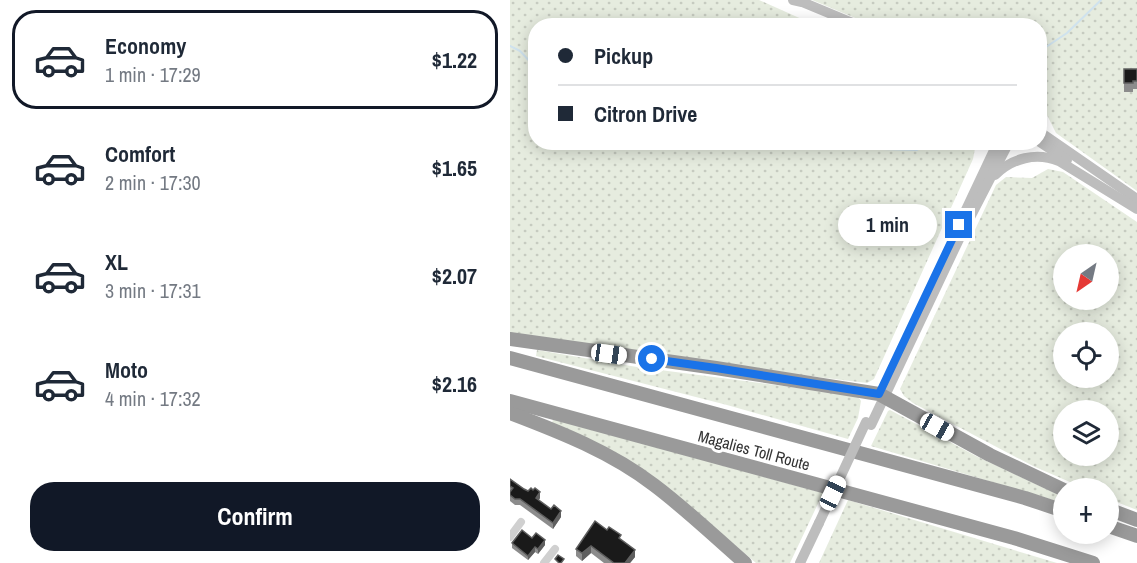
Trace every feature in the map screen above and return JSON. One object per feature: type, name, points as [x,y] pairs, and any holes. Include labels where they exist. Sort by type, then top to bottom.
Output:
[{"type":"highway","points":[[510,339],[716,368],[882,395],[990,455],[1053,484]]},
{"type":"highway","name":"Magalies Toll Route","points":[[510,358],[1053,507]]},
{"type":"highway","name":"Magalies Toll Route","points":[[510,401],[1014,538],[1093,563]]},
{"type":"highway","points":[[510,414],[599,450],[654,484],[745,563]]},
{"type":"highway","points":[[1119,513],[1137,520]]},
{"type":"highway","points":[[1119,530],[1137,536]]},
{"type":"main road","points":[[792,0],[827,18]]},
{"type":"main road","points":[[792,0],[839,18]]},
{"type":"main road","points":[[1047,137],[1137,199]]},
{"type":"main road","points":[[1047,147],[1137,208]]},
{"type":"main road","points":[[983,183],[988,150]]},
{"type":"main road","points":[[807,563],[822,524],[983,183],[995,150]]},
{"type":"main road","points":[[983,183],[1004,150]]},
{"type":"main road","points":[[983,183],[1008,165],[1029,157],[1048,157],[1059,161],[1137,208]]},
{"type":"main road","points":[[800,563],[822,524]]},
{"type":"street","points":[[510,537],[521,522]]},
{"type":"street","points":[[544,563],[555,549]]},
{"type":"shaded area","points":[[510,0],[759,0],[799,18],[528,18],[528,150],[975,150],[973,159],[874,379],[867,383],[710,364],[510,333]]},
{"type":"shaded area","points":[[812,0],[1137,0],[1137,191],[1056,133],[1047,115],[1047,18],[855,18]]},
{"type":"shaded area","points":[[1048,169],[1063,172],[1137,222],[1137,510],[1119,503],[1119,478],[1061,478],[1033,466],[913,403],[904,396],[900,389],[996,185],[1006,177],[1032,178]]},
{"type":"shaded area","points":[[537,350],[637,367],[853,395],[861,401],[858,418],[848,439],[536,356]]},
{"type":"shaded area","points":[[888,411],[1053,492],[1053,500],[871,446]]},
{"type":"shaded area","points":[[553,419],[823,493],[790,563],[756,563],[670,490],[552,423]]},
{"type":"shaded area","points":[[848,500],[1057,563],[819,563]]},
{"type":"building","points":[[1124,69],[1137,69],[1137,81],[1124,83]]},
{"type":"building","points":[[510,479],[528,491],[535,488],[540,492],[536,498],[551,509],[554,505],[561,511],[553,523],[520,499],[515,499],[510,495],[513,488],[510,486]]},
{"type":"building","points":[[595,521],[607,530],[609,527],[621,535],[619,538],[635,550],[625,563],[614,563],[591,546],[582,553],[576,549]]},
{"type":"building","points":[[522,530],[532,538],[536,533],[545,540],[528,556],[512,543]]},
{"type":"building","points":[[558,555],[564,559],[561,563],[555,559]]},
{"type":"waterway","points":[[1047,46],[1067,33],[1101,0]]},
{"type":"waterway","points":[[510,46],[520,51],[528,60]]},
{"type":"route","points":[[652,359],[879,394],[959,225]]}]
